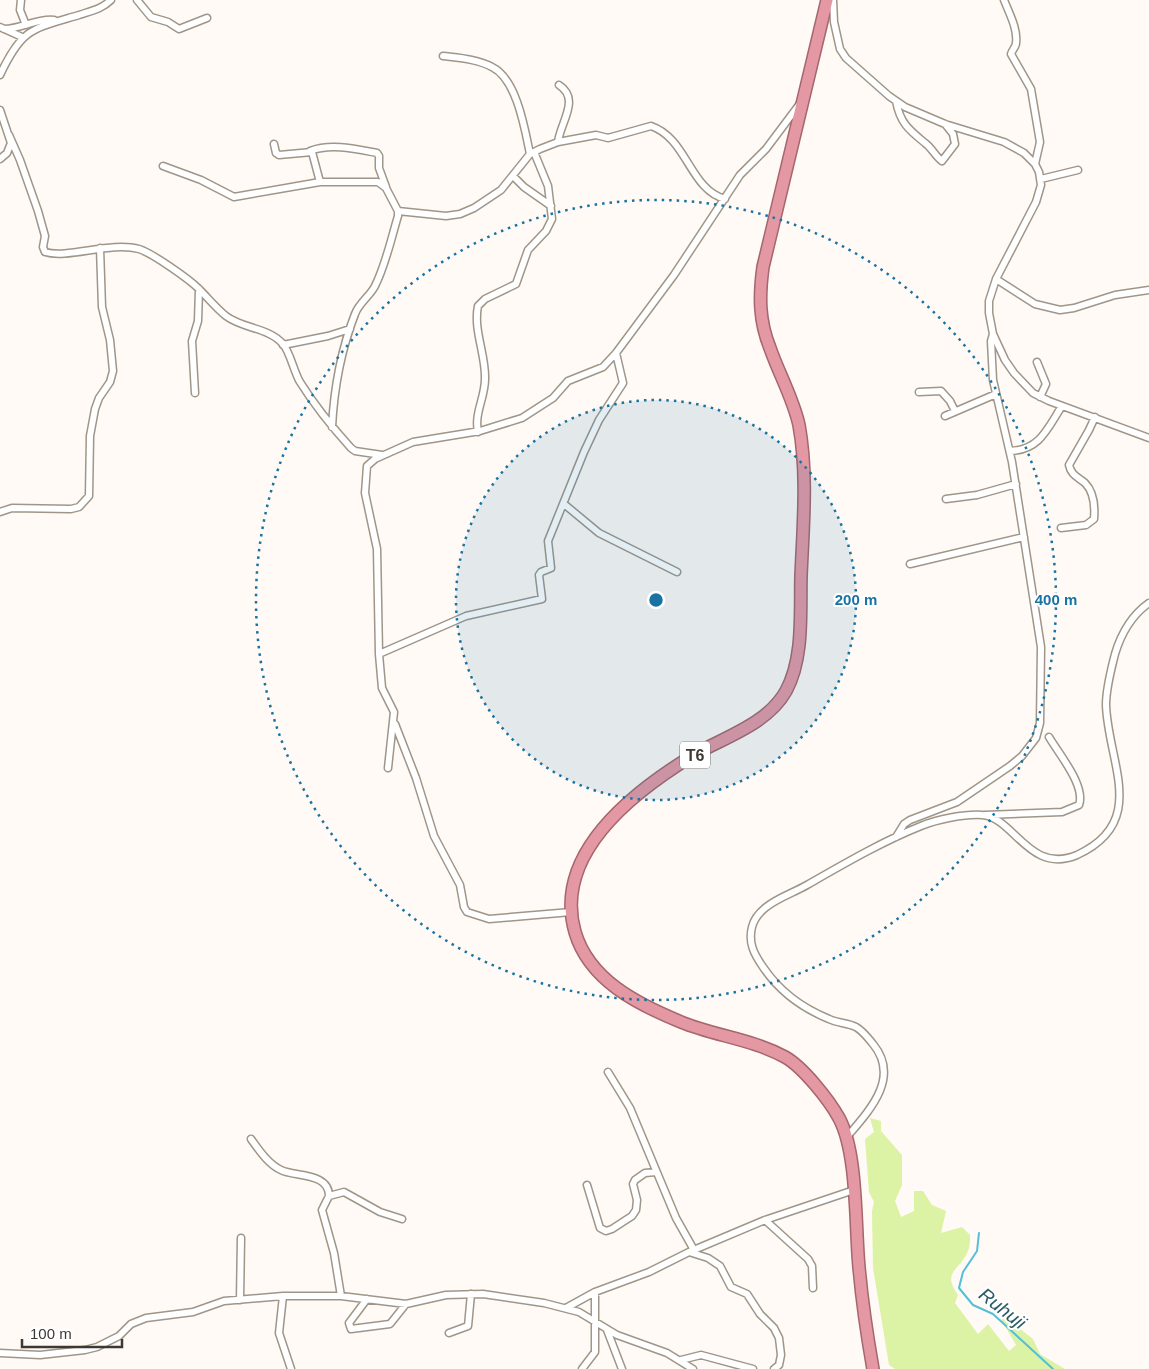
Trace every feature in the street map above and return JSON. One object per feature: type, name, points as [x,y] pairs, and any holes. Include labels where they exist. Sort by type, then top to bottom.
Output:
[{"type":"highway","name":"T6","points":[[827,0],[763,267],[760,302],[764,332],[793,403],[801,446],[803,530],[799,633],[793,677],[784,695],[754,723],[668,772],[637,796],[610,821],[594,839],[581,859],[570,895],[571,912],[579,943],[587,959],[612,987],[682,1023],[757,1044],[788,1059],[833,1109],[841,1121],[846,1138],[854,1190],[859,1266],[874,1369]]},
{"type":"street","points":[[21,0],[20,10],[26,25]]},
{"type":"street","points":[[0,75],[15,45],[22,36],[42,26],[98,9],[111,0]]},
{"type":"street","points":[[137,0],[151,17],[168,22],[179,29],[207,18]]},
{"type":"street","points":[[833,0],[834,22],[840,49],[846,58],[896,101],[905,107],[945,124],[1004,142],[1024,153],[1035,164],[1041,179],[1036,202],[996,279],[989,301],[993,334],[1014,374],[1023,384],[1040,397],[1149,438]]},
{"type":"street","points":[[1004,0],[1016,34],[1016,43],[1011,54],[1031,88],[1040,142],[1035,164]]},
{"type":"street","points":[[2,28],[45,20],[59,20]]},
{"type":"street","points":[[2,28],[22,36]]},
{"type":"street","points":[[443,56],[472,60],[493,67],[502,75],[518,105],[532,153],[548,186],[551,206],[550,225],[528,250],[516,284],[485,299],[478,306],[478,331],[485,376],[485,394],[476,417],[478,432]]},
{"type":"street","points":[[558,142],[570,104],[567,92],[559,86]]},
{"type":"street","points":[[571,912],[489,919],[467,912],[464,907],[458,880],[434,836],[416,778],[395,723],[392,704],[382,688],[379,654],[377,549],[365,493],[365,473],[370,463],[413,442],[478,432],[528,415],[553,398],[568,381],[603,367],[616,353],[674,275],[740,175],[772,140],[803,100]]},
{"type":"street","points":[[896,101],[898,114],[905,127],[926,143],[942,161],[955,144],[953,134],[945,124]]},
{"type":"street","points":[[0,110],[38,212],[45,236],[43,247],[45,252],[54,254],[100,248],[136,248],[143,251],[199,289],[226,316],[259,329],[283,344],[299,380],[332,427],[353,450],[383,455]]},
{"type":"street","points":[[398,211],[446,216],[460,214],[496,194],[532,153],[558,142],[596,135],[608,138],[648,126],[655,127],[677,146],[698,178],[712,194],[725,199]]},
{"type":"street","points":[[0,159],[10,148],[8,135]]},
{"type":"street","points":[[274,144],[276,153],[279,155],[310,151],[323,147],[347,148],[377,153],[379,156],[379,168],[386,188],[398,211],[381,273],[371,293],[356,311],[350,329],[334,395],[332,427]]},
{"type":"street","points":[[310,151],[314,154],[320,182]]},
{"type":"street","points":[[163,166],[201,180],[233,196],[320,182],[371,181],[378,182],[386,188]]},
{"type":"street","points":[[1041,179],[1078,170]]},
{"type":"street","points":[[513,176],[524,187],[551,206]]},
{"type":"street","points":[[0,512],[12,508],[71,509],[79,507],[89,496],[90,436],[95,409],[99,398],[110,382],[113,372],[110,340],[102,307],[100,248]]},
{"type":"street","points":[[996,279],[1035,304],[1060,310],[1074,308],[1115,295],[1149,290]]},
{"type":"street","points":[[195,393],[192,341],[198,321],[199,289]]},
{"type":"street","points":[[283,344],[328,336],[350,329]]},
{"type":"street","points":[[895,838],[904,824],[910,820],[964,798],[1010,766],[1022,756],[1036,738],[1041,704],[1042,647],[1016,484],[992,370],[991,341],[993,334]]},
{"type":"street","points":[[379,654],[466,616],[541,600],[540,573],[551,568],[548,541],[564,504],[576,468],[599,420],[622,384],[616,353]]},
{"type":"street","points":[[1037,362],[1046,384],[1040,397]]},
{"type":"street","points":[[919,392],[941,391],[950,401],[955,411]]},
{"type":"street","points":[[945,416],[996,394]]},
{"type":"street","points":[[1010,451],[1033,446],[1062,406]]},
{"type":"street","points":[[1062,528],[1086,525],[1094,519],[1095,510],[1091,492],[1085,483],[1071,473],[1068,465],[1089,430],[1094,416]]},
{"type":"street","points":[[946,499],[977,494],[1016,484]]},
{"type":"street","points":[[564,504],[599,533],[677,572]]},
{"type":"street","points":[[910,564],[1024,536]]},
{"type":"street","points":[[984,815],[997,822],[1038,854],[1056,860],[1076,856],[1112,829],[1120,814],[1122,793],[1107,714],[1108,686],[1121,637],[1131,620],[1149,604]]},
{"type":"street","points":[[388,768],[395,723]]},
{"type":"street","points":[[846,1138],[876,1099],[885,1075],[885,1063],[878,1050],[860,1030],[809,1010],[775,984],[752,950],[752,928],[756,917],[770,904],[923,825],[947,819],[984,815],[1062,812],[1079,805],[1081,799],[1080,788],[1049,737]]},
{"type":"street","points":[[608,1072],[630,1108],[691,1251],[708,1258],[720,1266],[731,1288],[747,1294],[760,1314],[774,1328],[779,1338],[781,1355],[779,1365],[774,1369]]},
{"type":"street","points":[[251,1139],[262,1154],[276,1167],[285,1172],[302,1173],[320,1181],[328,1189],[329,1196],[322,1210],[334,1253],[341,1296]]},
{"type":"street","points":[[587,1185],[600,1228],[606,1231],[612,1230],[632,1216],[636,1210],[635,1180],[645,1173],[656,1172]]},
{"type":"street","points":[[566,1308],[595,1292],[649,1272],[691,1251],[765,1220],[854,1190]]},
{"type":"street","points":[[329,1196],[344,1192],[380,1212],[402,1218]]},
{"type":"street","points":[[765,1220],[808,1259],[812,1266],[813,1288]]},
{"type":"street","points":[[240,1300],[241,1238]]},
{"type":"street","points":[[582,1369],[595,1352],[595,1292]]},
{"type":"street","points":[[0,1353],[40,1355],[85,1350],[97,1347],[119,1336],[131,1324],[146,1318],[193,1312],[215,1303],[283,1296],[341,1296],[406,1304],[446,1295],[471,1294],[496,1295],[566,1308],[596,1322],[607,1330],[681,1360],[693,1369]]},
{"type":"street","points":[[449,1333],[468,1326],[471,1294]]},
{"type":"street","points":[[283,1296],[279,1333],[291,1369]]},
{"type":"street","points":[[367,1298],[349,1323],[351,1329],[392,1324],[399,1311],[406,1304]]},
{"type":"street","points":[[607,1330],[622,1369]]},
{"type":"street","points":[[681,1360],[701,1355],[753,1369]]},
{"type":"green space","points":[[870,1118],[881,1121],[881,1131],[902,1155],[902,1185],[895,1201],[901,1217],[914,1211],[914,1191],[923,1191],[932,1205],[946,1211],[941,1233],[962,1227],[970,1235],[968,1251],[954,1272],[951,1281],[958,1295],[955,1303],[978,1334],[988,1324],[1009,1351],[1016,1345],[1002,1321],[1001,1314],[1033,1339],[1040,1354],[1065,1369],[895,1369],[889,1365],[873,1268],[872,1211],[874,1202],[869,1192],[865,1139],[874,1132]]},
{"type":"waterway","name":"Ruhuji","points":[[979,1233],[977,1251],[963,1272],[959,1288],[973,1305],[993,1314],[1053,1369]]}]
